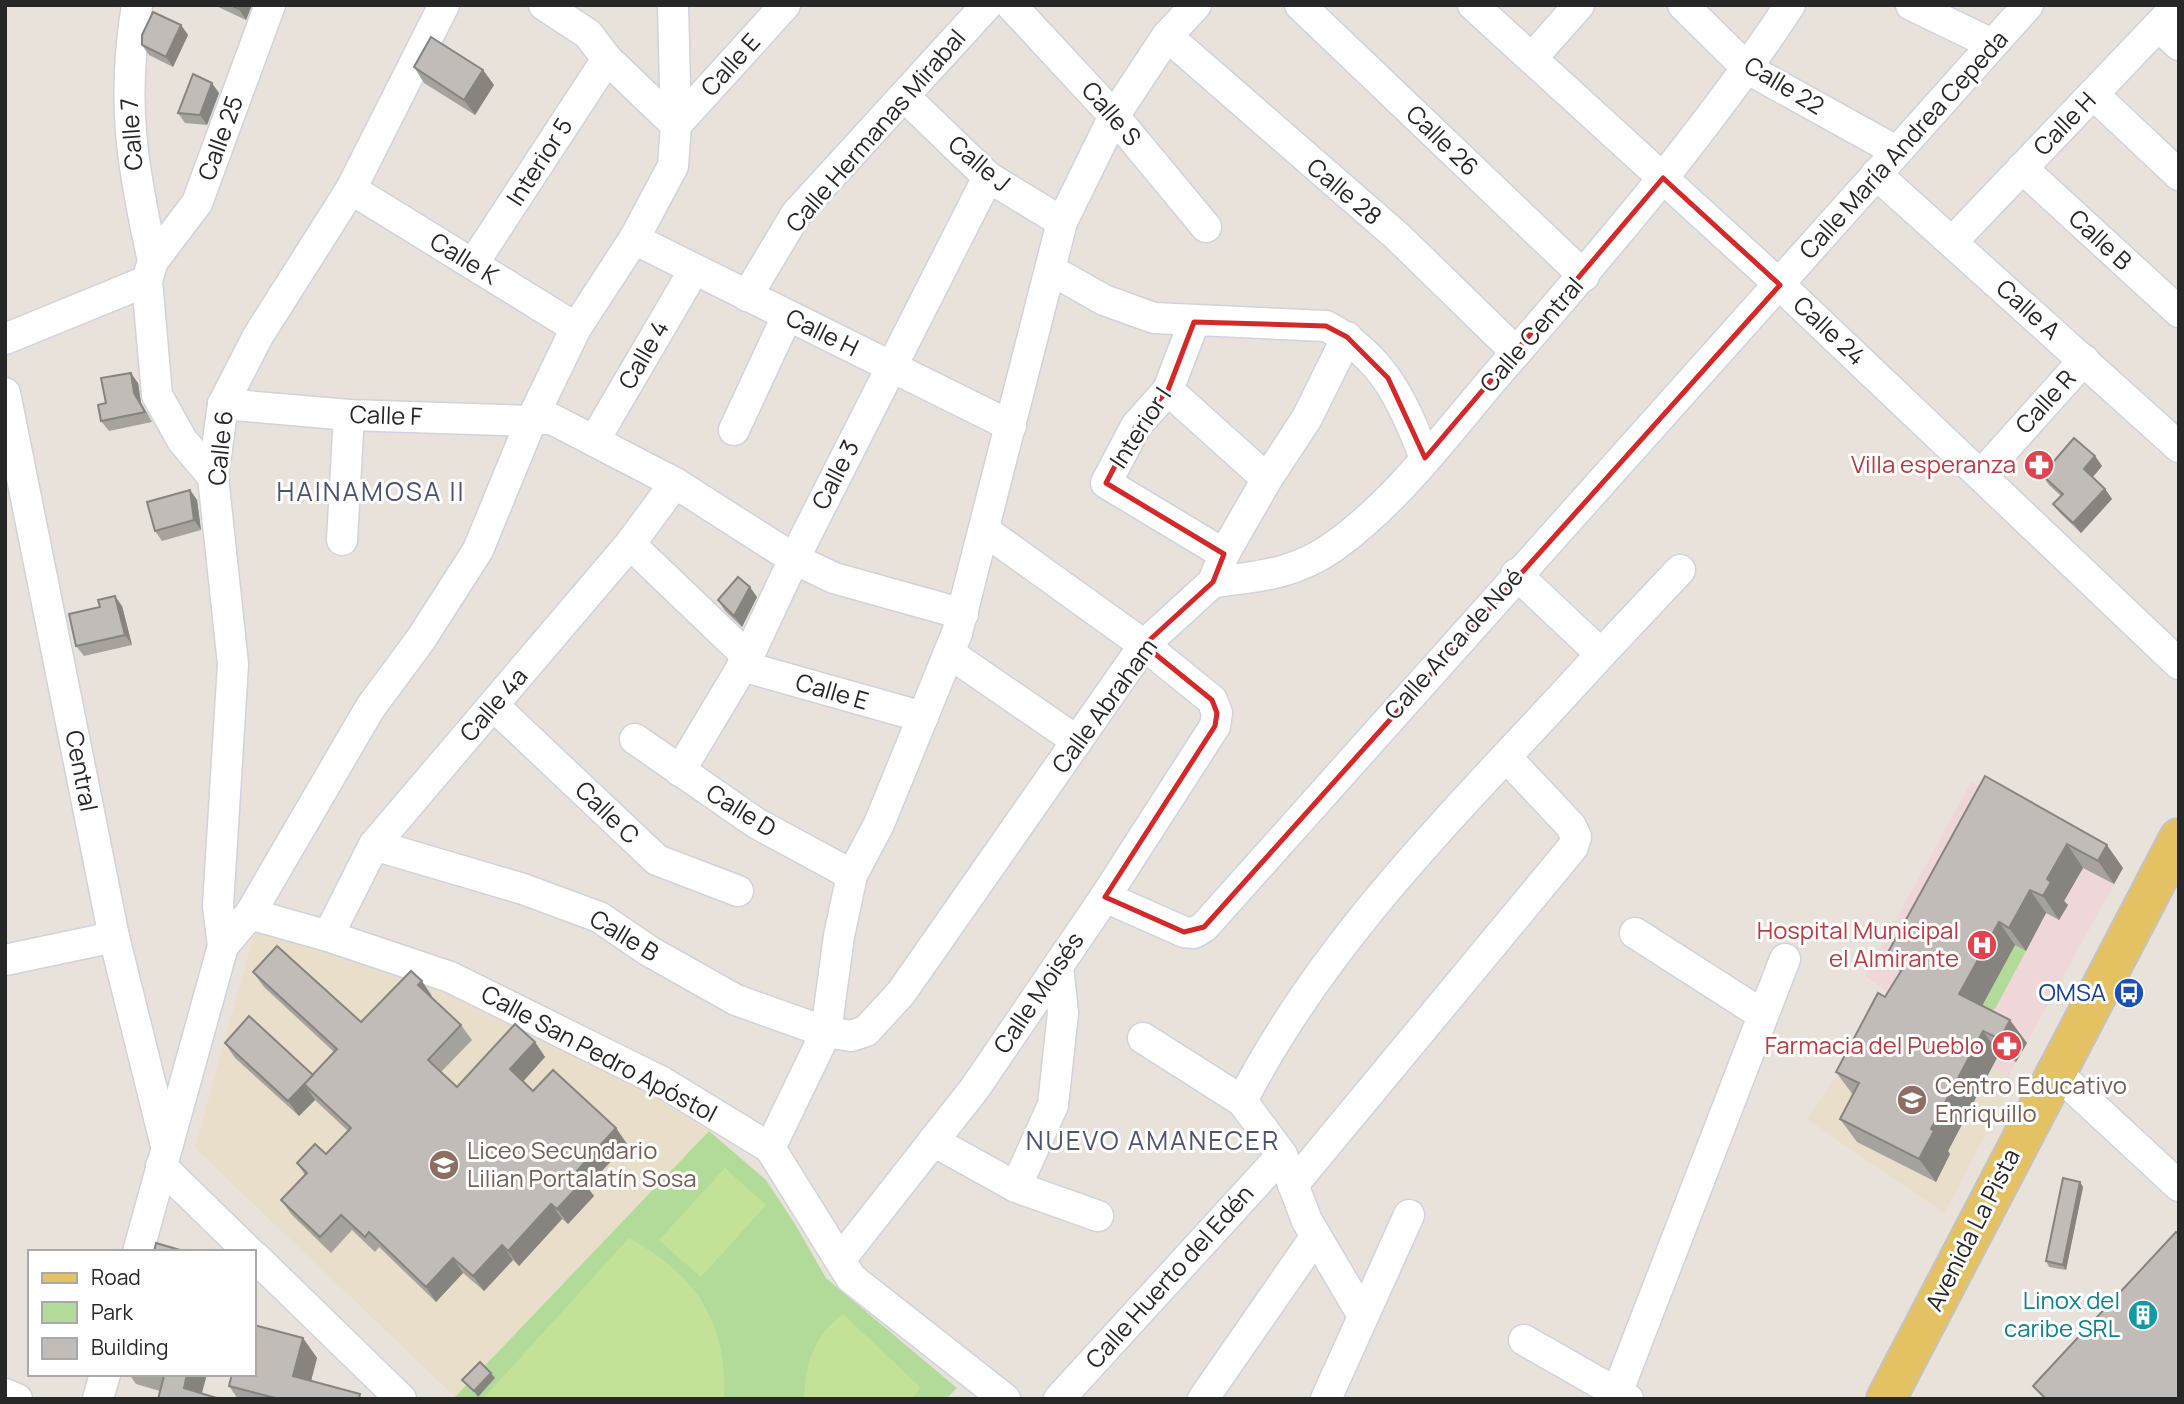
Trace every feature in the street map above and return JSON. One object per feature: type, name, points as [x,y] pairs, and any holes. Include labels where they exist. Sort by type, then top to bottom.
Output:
[{"type":"main road","name":"Avenida La Pista","points":[[1896,1394],[2055,1071],[2179,838]]},
{"type":"street","name":"Calle 7","points":[[137,5],[129,57],[128,123],[150,271],[158,395],[182,440],[213,477]]},
{"type":"street","name":"Calle 25","points":[[150,271],[197,203],[270,5]]},
{"type":"street","name":"Calle 6","points":[[223,946],[218,906],[233,664],[213,477],[223,404],[258,336],[351,189],[444,5]]},
{"type":"street","points":[[544,5],[588,34],[607,59],[676,125]]},
{"type":"street","points":[[139,1250],[223,946],[250,914],[370,708],[421,639],[478,550],[540,420],[576,328],[634,239],[673,166],[676,125],[673,5]]},
{"type":"street","name":"Calle E","points":[[676,125],[785,5]]},
{"type":"street","name":"Calle Hermanas Mirabal","points":[[747,296],[796,214],[987,5]]},
{"type":"street","name":"Calle S","points":[[1011,5],[1114,116],[1206,227]]},
{"type":"street","points":[[770,1148],[826,1032],[839,936],[852,875],[879,824],[949,653],[962,614],[1062,222],[1114,116],[1167,36],[1196,5]]},
{"type":"street","name":"Calle 26","points":[[1300,5],[1584,276]]},
{"type":"street","name":"Calle 24","points":[[1473,5],[1780,285],[2179,664]]},
{"type":"street","points":[[1532,58],[1579,5]]},
{"type":"street","name":"Calle 22","points":[[1684,5],[1748,69],[1896,151]]},
{"type":"street","name":"Calle Central","points":[[1213,582],[1282,573],[1331,549],[1375,513],[1584,276],[1748,69],[1790,5]]},
{"type":"street","points":[[1910,5],[1992,44]]},
{"type":"street","name":"Calle María Andrea Cepeda","points":[[1780,285],[2028,5]]},
{"type":"street","name":"Calle H","points":[[1952,242],[2093,94],[2172,25]]},
{"type":"street","name":"Calle 28","points":[[1167,36],[1398,237],[1516,352]]},
{"type":"street","name":"Interior 5","points":[[473,264],[607,59]]},
{"type":"street","points":[[2093,94],[2179,175]]},
{"type":"street","name":"Calle J","points":[[904,96],[988,177],[1062,222]]},
{"type":"street","name":"Calle B","points":[[2022,168],[2179,312]]},
{"type":"street","name":"Calle A","points":[[1876,174],[2179,447]]},
{"type":"street","name":"Calle 3","points":[[680,771],[745,661],[890,367],[988,177]]},
{"type":"street","name":"Calle K","points":[[351,189],[576,328]]},
{"type":"street","name":"Calle H","points":[[634,239],[1012,426]]},
{"type":"street","name":"Calle 4","points":[[594,441],[694,270]]},
{"type":"street","points":[[1051,270],[1104,300],[1154,318],[1194,322],[1285,322],[1326,326],[1347,337],[1388,378],[1405,408],[1425,458]]},
{"type":"street","points":[[5,339],[150,271]]},
{"type":"street","name":"Calle Arca de Noé","points":[[1105,897],[1185,932],[1194,933],[1204,926],[1516,574],[1780,285]]},
{"type":"street","points":[[734,430],[787,316]]},
{"type":"street","name":"Interior I","points":[[1194,322],[1168,390],[1136,426],[1106,483],[1224,554]]},
{"type":"street","name":"Calle Abraham","points":[[826,1032],[851,1036],[866,1031],[884,1014],[1144,645],[1213,582],[1224,554],[1266,479],[1307,418],[1347,337]]},
{"type":"street","name":"Calle R","points":[[1981,475],[2084,360]]},
{"type":"street","points":[[1168,390],[1266,479]]},
{"type":"street","name":"Central","points":[[5,393],[114,937],[163,1156]]},
{"type":"street","name":"Calle F","points":[[223,404],[349,415],[540,420]]},
{"type":"street","points":[[342,540],[349,415]]},
{"type":"street","points":[[540,420],[594,441],[675,483],[794,559],[834,578],[962,614]]},
{"type":"street","name":"Calle 4a","points":[[328,936],[374,845],[630,544],[675,483]]},
{"type":"street","points":[[984,530],[1144,645]]},
{"type":"street","name":"Calle E","points":[[630,544],[745,661],[923,717]]},
{"type":"street","points":[[1242,1101],[1270,1047],[1358,922],[1680,570]]},
{"type":"street","points":[[1516,574],[1601,654]]},
{"type":"street","name":"Calle Moisés","points":[[840,1260],[975,1088],[1105,897],[1215,726],[1217,713],[1212,700],[1144,645]]},
{"type":"street","points":[[949,653],[1077,741]]},
{"type":"street","name":"Calle C","points":[[494,706],[657,860],[738,891]]},
{"type":"street","name":"Calle D","points":[[635,739],[756,823],[852,875]]},
{"type":"street","points":[[1293,1185],[1573,847],[1576,836],[1571,825],[1507,758]]},
{"type":"street","name":"Calle B","points":[[374,845],[523,889],[599,917],[649,951],[736,1000],[826,1032]]},
{"type":"street","name":"Calle San Pedro Apóstol","points":[[250,914],[328,936],[450,977],[662,1082],[770,1148],[851,1278],[1005,1399]]},
{"type":"street","points":[[1635,933],[1763,1015]]},
{"type":"street","points":[[5,960],[114,937]]},
{"type":"street","points":[[1524,1340],[1623,1396],[1785,959]]},
{"type":"street","points":[[1016,1187],[1052,1105],[1063,1013],[1058,966]]},
{"type":"street","points":[[1143,1038],[1242,1101],[1282,1155],[1316,1236],[1362,1314]]},
{"type":"street","points":[[2055,1071],[2179,1186]]},
{"type":"street","points":[[933,1141],[1016,1187],[1098,1216]]},
{"type":"street","name":"Calle Huerto del Edén","points":[[1059,1399],[1282,1155]]},
{"type":"street","points":[[163,1156],[247,1250]]},
{"type":"street","points":[[1326,1399],[1362,1314],[1409,1215]]},
{"type":"street","points":[[1203,1399],[1316,1236]]},
{"type":"street","points":[[256,1258],[401,1399]]},
{"type":"street","points":[[98,1399],[104,1376]]},
{"type":"street","points":[[5,1394],[17,1399]]},
{"type":"highlighted area","points":[[1663,178],[1780,285],[1204,927],[1184,932],[1105,897],[1215,726],[1217,713],[1212,700],[1144,645],[1213,582],[1224,554],[1106,483],[1136,426],[1168,390],[1194,322],[1326,326],[1347,337],[1388,378],[1425,458]]},
{"type":"shaded area","name":"Hospital Municipal el Almirante","points":[[1971,782],[2123,868],[2008,1077],[1865,976]]},
{"type":"shaded area","name":"Liceo Secundario Lilian Portalatín Sosa","points":[[256,928],[383,955],[634,1085],[709,1131],[455,1397],[195,1148]]},
{"type":"shaded area","name":"Centro Educativo Enriquillo","points":[[1893,995],[2014,1080],[1944,1213],[1807,1119]]},
{"type":"green space","points":[[2015,945],[2026,951],[1995,1009],[1984,1012],[1980,1009]]},
{"type":"green space","points":[[709,1131],[766,1180],[826,1278],[957,1388],[946,1399],[453,1399]]},
{"type":"green space","points":[[725,1168],[766,1205],[701,1277],[659,1240]]},
{"type":"green space","points":[[629,1238],[673,1268],[703,1303],[720,1346],[724,1371],[724,1399],[483,1399]]},
{"type":"green space","points":[[843,1314],[921,1388],[911,1399],[804,1399],[806,1374],[813,1351],[825,1331]]},
{"type":"building","points":[[153,12],[181,25],[166,57],[142,45],[142,35]]},
{"type":"building","points":[[431,37],[483,70],[464,100],[414,67]]},
{"type":"building","points":[[193,74],[212,83],[200,115],[178,113]]},
{"type":"building","points":[[131,373],[134,393],[145,412],[101,421],[98,405],[106,403],[101,378]]},
{"type":"building","points":[[2074,438],[2095,456],[2084,469],[2105,489],[2073,523],[2053,504],[2063,494],[2042,475]]},
{"type":"building","points":[[190,490],[194,520],[155,531],[147,502]]},
{"type":"building","points":[[738,577],[750,587],[734,616],[718,600]]},
{"type":"building","points":[[115,596],[125,635],[76,646],[69,614],[100,607],[98,600]]},
{"type":"building","points":[[1985,776],[2107,845],[2098,861],[2067,844],[2047,879],[2051,882],[2043,896],[2030,890],[2009,928],[1999,922],[1959,994],[2010,1020],[2000,1039],[1983,1031],[1931,1129],[1934,1131],[1919,1159],[1840,1119],[1859,1083],[1836,1072],[1878,993],[1885,997],[1906,963],[1887,954]]},
{"type":"building","points":[[277,946],[361,1022],[411,971],[422,981],[418,985],[461,1025],[428,1060],[457,1087],[515,1024],[535,1042],[510,1069],[533,1091],[553,1070],[616,1128],[575,1173],[583,1181],[557,1209],[551,1204],[508,1251],[502,1245],[473,1276],[453,1258],[426,1287],[369,1232],[365,1237],[341,1215],[320,1237],[281,1200],[307,1173],[297,1163],[315,1144],[326,1154],[351,1128],[304,1084],[337,1049],[253,972]]},
{"type":"building","points":[[249,1016],[313,1075],[288,1101],[225,1043]]},
{"type":"building","points":[[2063,1178],[2080,1182],[2063,1265],[2046,1261]]},
{"type":"building","name":"Linox del caribe SRL","points":[[2176,1232],[2179,1235],[2179,1399],[2046,1399],[2033,1386]]},
{"type":"building","points":[[156,1243],[180,1250],[154,1250]]},
{"type":"building","points":[[256,1326],[303,1338],[293,1376],[360,1394],[359,1399],[279,1399],[229,1386],[232,1376],[256,1376]]},
{"type":"building","points":[[480,1362],[491,1373],[474,1391],[462,1380]]},
{"type":"building","points":[[164,1376],[187,1376],[184,1388],[220,1399],[158,1399]]},
{"type":"place","name":"Villa esperanza","points":[[2039,465]]},
{"type":"place","name":"Hospital Municipal el Almirante","points":[[1982,945]]},
{"type":"place","name":"OMSA","points":[[2129,993]]},
{"type":"place","name":"Farmacia del Pueblo","points":[[2007,1046]]},
{"type":"place","name":"Centro Educativo Enriquillo","points":[[1912,1100]]},
{"type":"place","name":"Liceo Secundario Lilian Portalatín Sosa","points":[[444,1165]]},
{"type":"place","name":"Linox del caribe SRL","points":[[2143,1315]]},
{"type":"district","name":"HAINAMOSA II","points":[[371,492]]},
{"type":"district","name":"NUEVO AMANECER","points":[[1153,1141]]}]
